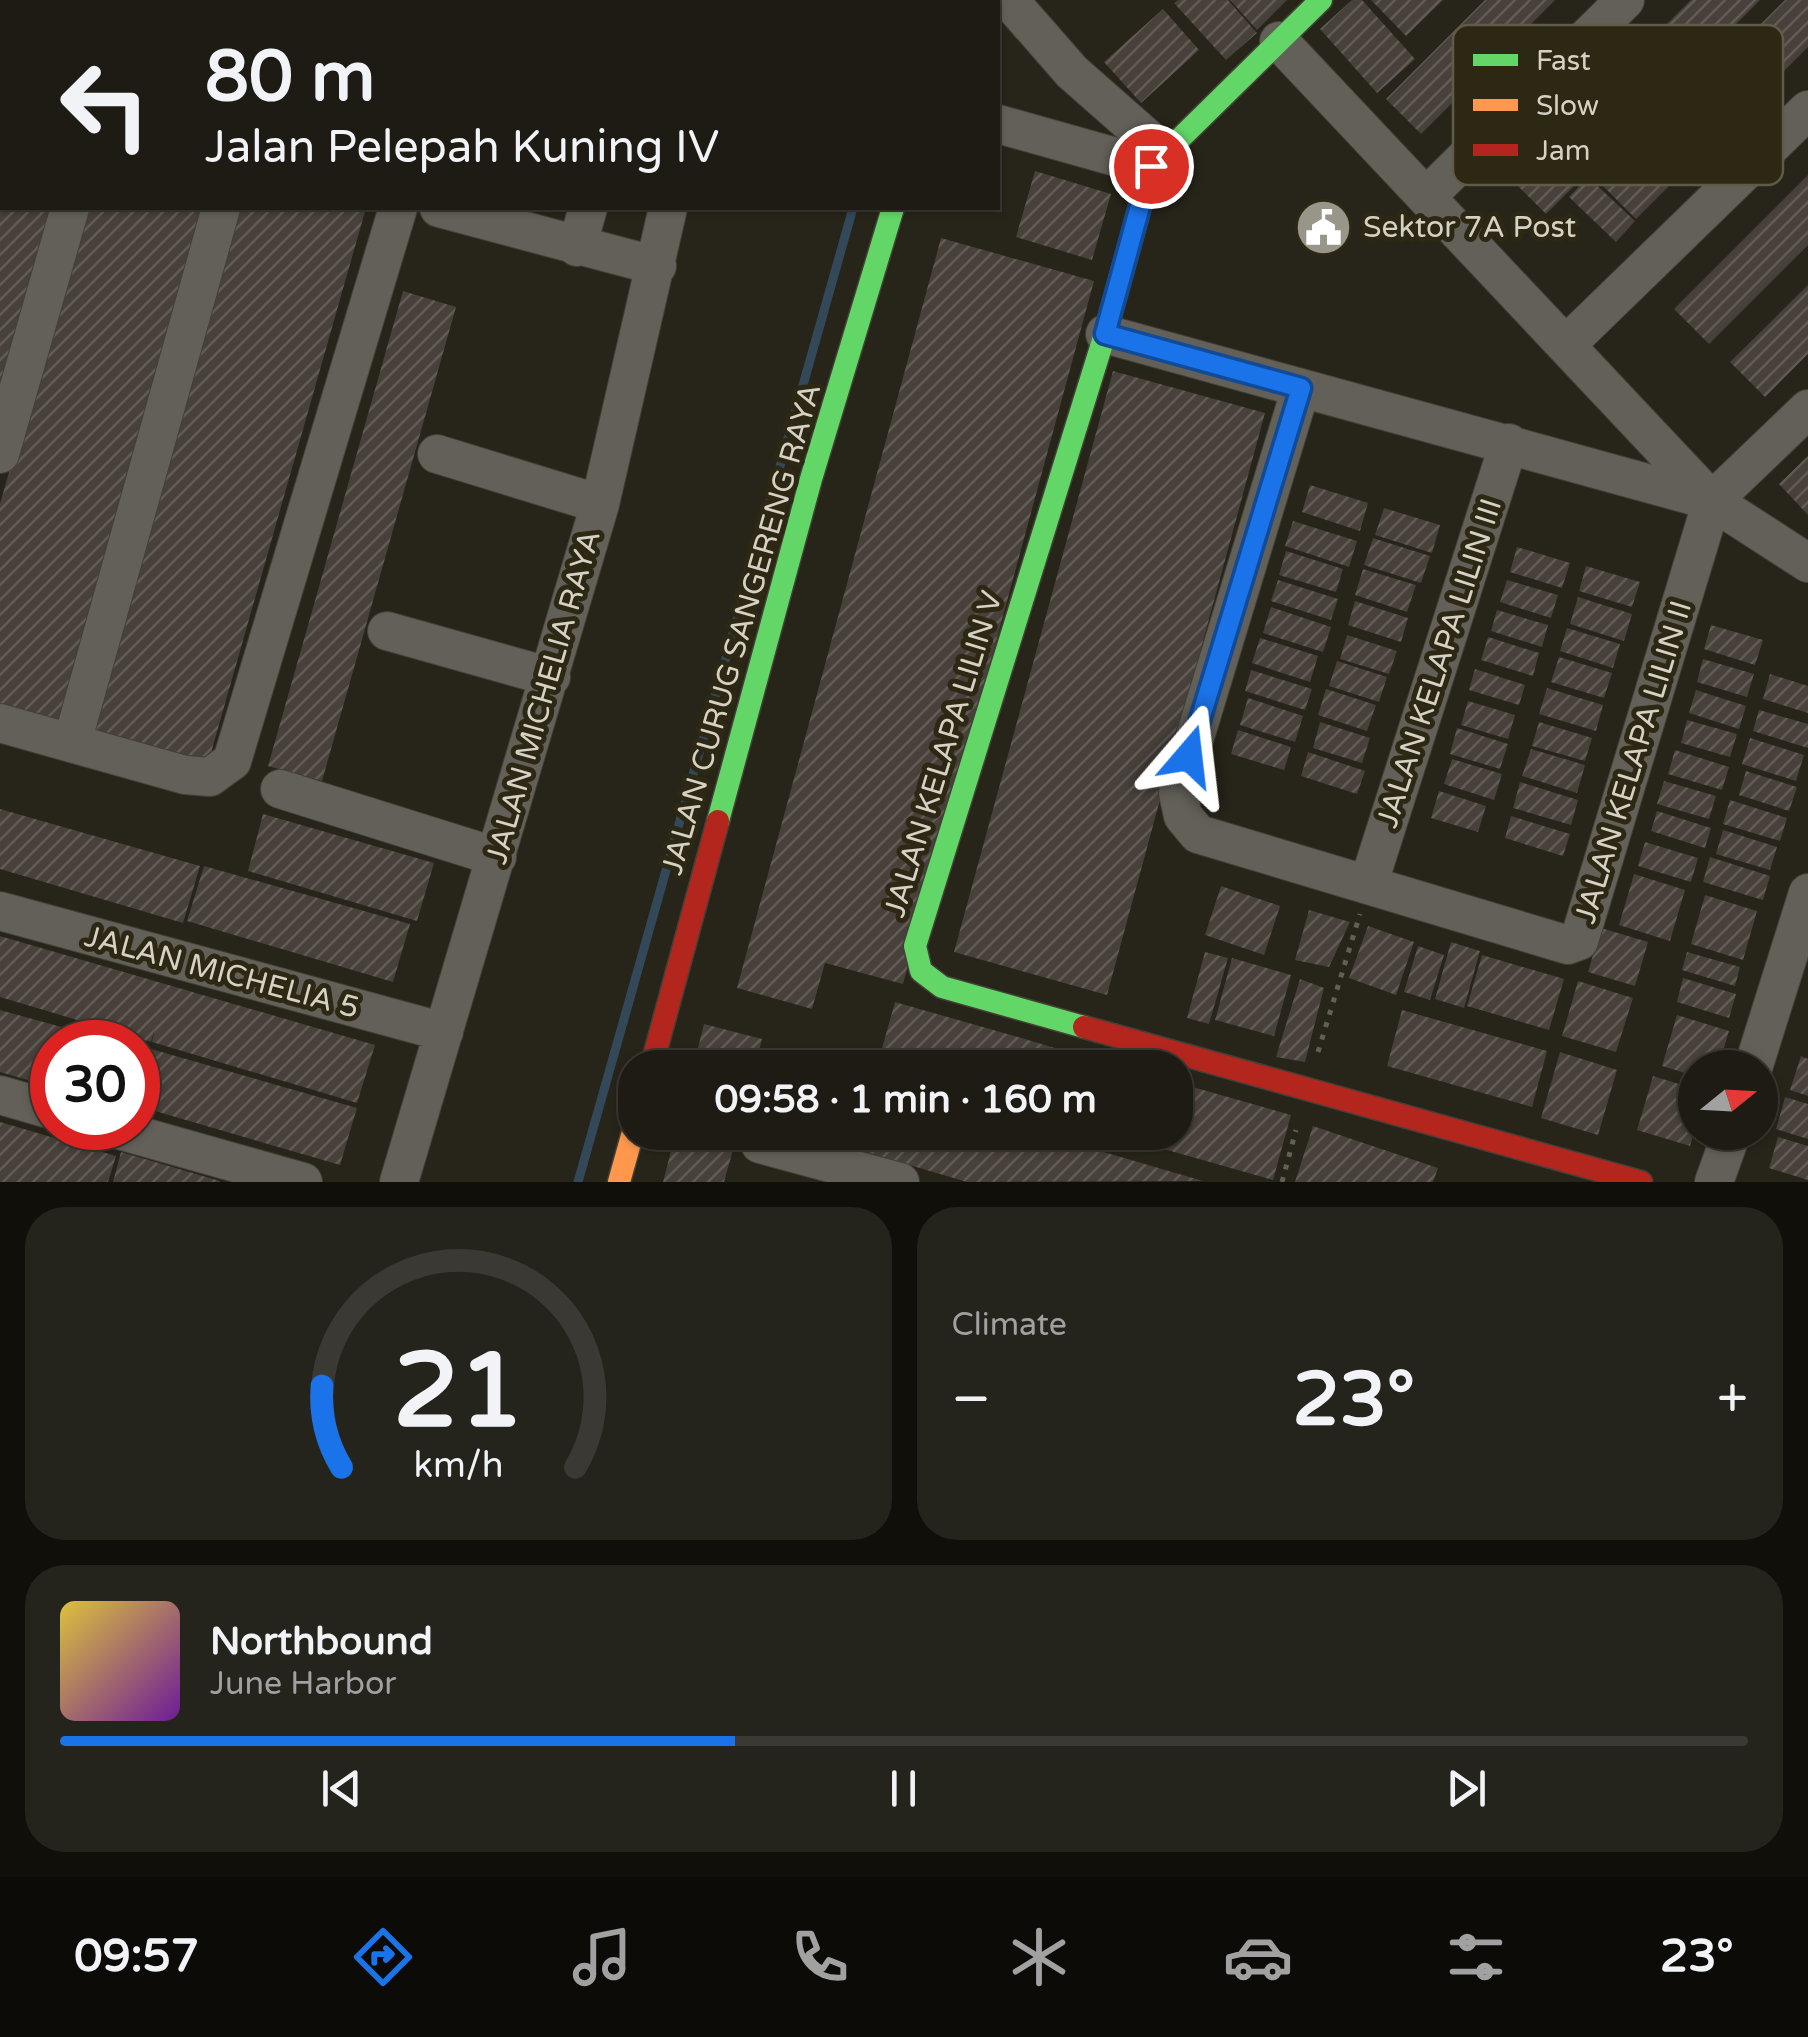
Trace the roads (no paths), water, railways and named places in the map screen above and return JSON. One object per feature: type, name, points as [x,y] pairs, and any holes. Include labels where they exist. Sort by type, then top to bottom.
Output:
[{"type":"street","points":[[1009,0],[1157,160]]},
{"type":"street","points":[[1157,160],[1321,0]]},
{"type":"street","points":[[1600,25],[1625,0]]},
{"type":"street","points":[[1279,41],[1712,501],[1808,563]]},
{"type":"street","points":[[1783,134],[1808,110]]},
{"type":"street","points":[[1000,124],[1157,160]]},
{"type":"street","name":"JALAN KELAPA LILIN V","points":[[1157,160],[915,946],[921,971],[942,987],[1306,1092],[1640,1182]]},
{"type":"street","points":[[1427,196],[1453,170]]},
{"type":"street","points":[[1568,344],[1731,185]]},
{"type":"street","points":[[0,454],[69,210]]},
{"type":"street","points":[[72,743],[220,210]]},
{"type":"street","points":[[0,723],[185,775],[210,777],[232,762],[397,210]]},
{"type":"street","points":[[446,210],[657,266]]},
{"type":"street","points":[[577,247],[587,210]]},
{"type":"street","name":"JALAN MICHELIA RAYA","points":[[399,1182],[600,504],[668,210]]},
{"type":"street","name":"JALAN CURUG SANGERENG RAYA","points":[[656,1050],[811,479],[892,210]]},
{"type":"street","points":[[1105,334],[1712,501]]},
{"type":"street","points":[[1301,388],[1178,793],[1183,816],[1198,834],[1369,882]]},
{"type":"street","name":"JALAN KELAPA LILIN II","points":[[1369,882],[1568,945],[1578,940],[1712,501],[1808,409]]},
{"type":"street","name":"JALAN KELAPA LILIN III","points":[[1369,882],[1509,444]]},
{"type":"street","points":[[438,454],[600,504]]},
{"type":"street","points":[[387,631],[551,677]]},
{"type":"street","points":[[280,789],[497,858]]},
{"type":"street","points":[[1759,1050],[1808,894]]},
{"type":"street","name":"JALAN MICHELIA 5","points":[[0,911],[444,1032]]},
{"type":"street","points":[[0,1096],[30,1104]]},
{"type":"street","points":[[160,1142],[303,1182]]},
{"type":"street","points":[[619,1182],[628,1150]]},
{"type":"street","points":[[782,1150],[900,1182]]},
{"type":"street","points":[[1714,1182],[1726,1150]]},
{"type":"waterway","points":[[578,1182],[852,210]]},
{"type":"place","name":"Sektor 7A Post","points":[[1324,227]]}]
